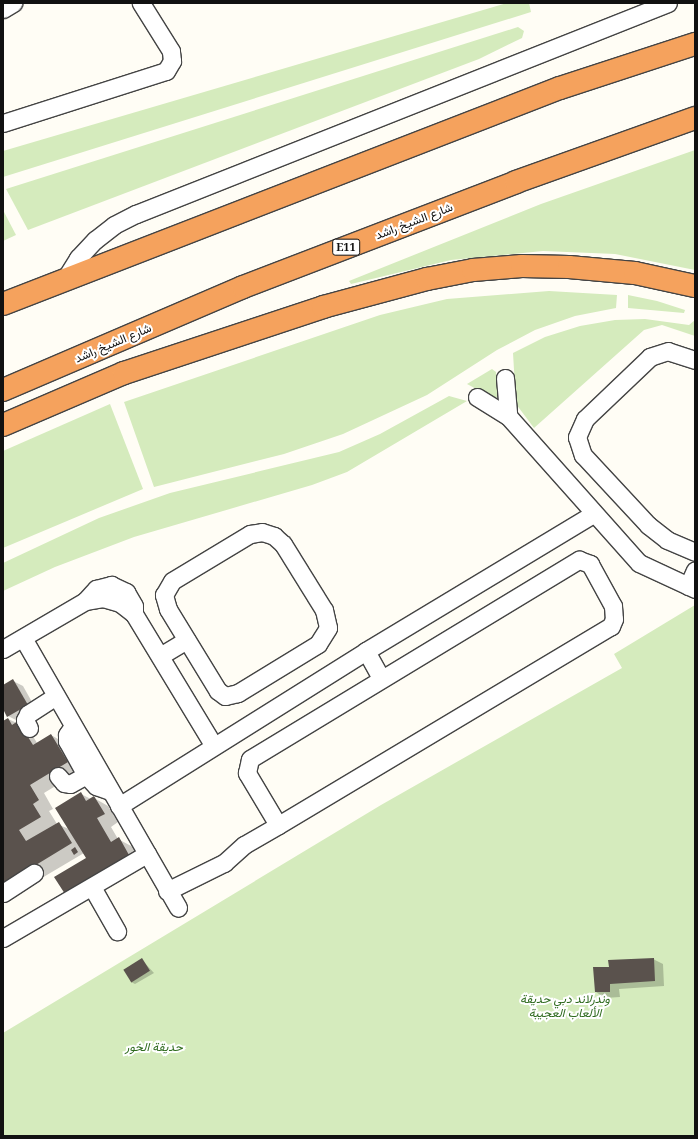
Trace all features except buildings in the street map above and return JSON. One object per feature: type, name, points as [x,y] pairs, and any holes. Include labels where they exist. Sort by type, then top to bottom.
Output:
[{"type":"highway","points":[[3,304],[560,88],[695,44]]},
{"type":"highway","name":"شارع الشيخ راشد","points":[[3,390],[243,287],[516,182],[695,118]]},
{"type":"highway","points":[[3,425],[124,373],[323,307],[427,279],[474,270],[522,266],[569,267],[635,274],[695,286]]},
{"type":"street","points":[[3,9],[13,3]]},
{"type":"street","points":[[3,123],[166,71],[172,61],[171,51],[141,3]]},
{"type":"street","points":[[65,279],[78,258],[95,240],[114,225],[136,214],[668,3]]},
{"type":"street","points":[[695,360],[668,351],[650,357],[586,419],[577,437],[583,455],[648,525],[667,540],[695,552]]},
{"type":"street","points":[[505,378],[508,416]]},
{"type":"street","points":[[477,397],[508,416],[593,514],[639,563],[692,588],[695,570]]},
{"type":"street","points":[[119,806],[366,651],[593,514]]},
{"type":"street","points":[[256,532],[274,536],[283,544],[324,610],[328,622],[326,634],[318,644],[230,696],[218,691],[186,640],[166,605],[164,595],[168,585],[256,532]]},
{"type":"street","points":[[167,891],[224,863],[244,845],[278,825],[605,631],[614,619],[613,606],[590,564],[579,560],[381,678],[250,759],[247,773],[278,825]]},
{"type":"street","points":[[3,649],[85,601],[96,589],[111,585],[128,595],[134,606],[134,614],[214,746]]},
{"type":"street","points":[[23,638],[178,908]]},
{"type":"street","points":[[160,656],[186,640]]},
{"type":"street","points":[[366,651],[381,678]]},
{"type":"street","points":[[29,728],[25,720],[28,714],[56,696]]},
{"type":"street","points":[[73,726],[67,735],[67,741],[86,775],[92,784],[110,791]]},
{"type":"street","points":[[58,776],[64,783],[70,784],[86,775]]},
{"type":"street","points":[[3,938],[147,854]]},
{"type":"street","points":[[3,893],[34,873]]},
{"type":"street","points":[[92,887],[117,931]]},
{"type":"green space","points":[[507,3],[529,3],[531,12],[3,177],[3,151]]},
{"type":"green space","points":[[518,27],[524,31],[522,38],[479,59],[28,230],[6,189]]},
{"type":"green space","points":[[695,150],[695,270],[615,254],[543,251],[451,260],[351,284],[349,281],[541,204]]},
{"type":"green space","points":[[3,210],[16,235],[3,241]]},
{"type":"green space","points":[[549,291],[617,295],[616,308],[575,316],[535,330],[497,350],[427,395],[343,434],[284,454],[154,487],[124,402],[380,315],[447,299]]},
{"type":"green space","points":[[628,295],[657,301],[685,310],[684,313],[628,308]]},
{"type":"green space","points":[[645,319],[689,325],[695,320],[695,336],[662,325],[644,330],[534,428],[516,404],[513,353],[545,337],[580,326],[615,320]]},
{"type":"green space","points":[[492,369],[496,372],[498,396],[495,399],[467,384]]},
{"type":"green space","points":[[449,396],[467,401],[347,472],[312,485],[134,537],[55,567],[3,591],[3,563],[99,518],[170,493],[339,452],[380,434]]},
{"type":"green space","points":[[110,404],[143,489],[3,548],[3,451]]},
{"type":"green space","name":"وندرلاند دبي حديقة الألعاب العجيبة","points":[[695,605],[695,1136],[3,1136],[3,1033],[381,805],[622,668],[614,654]]},
{"type":"park label","name":"حديقة الخور","points":[[154,1047]]}]
